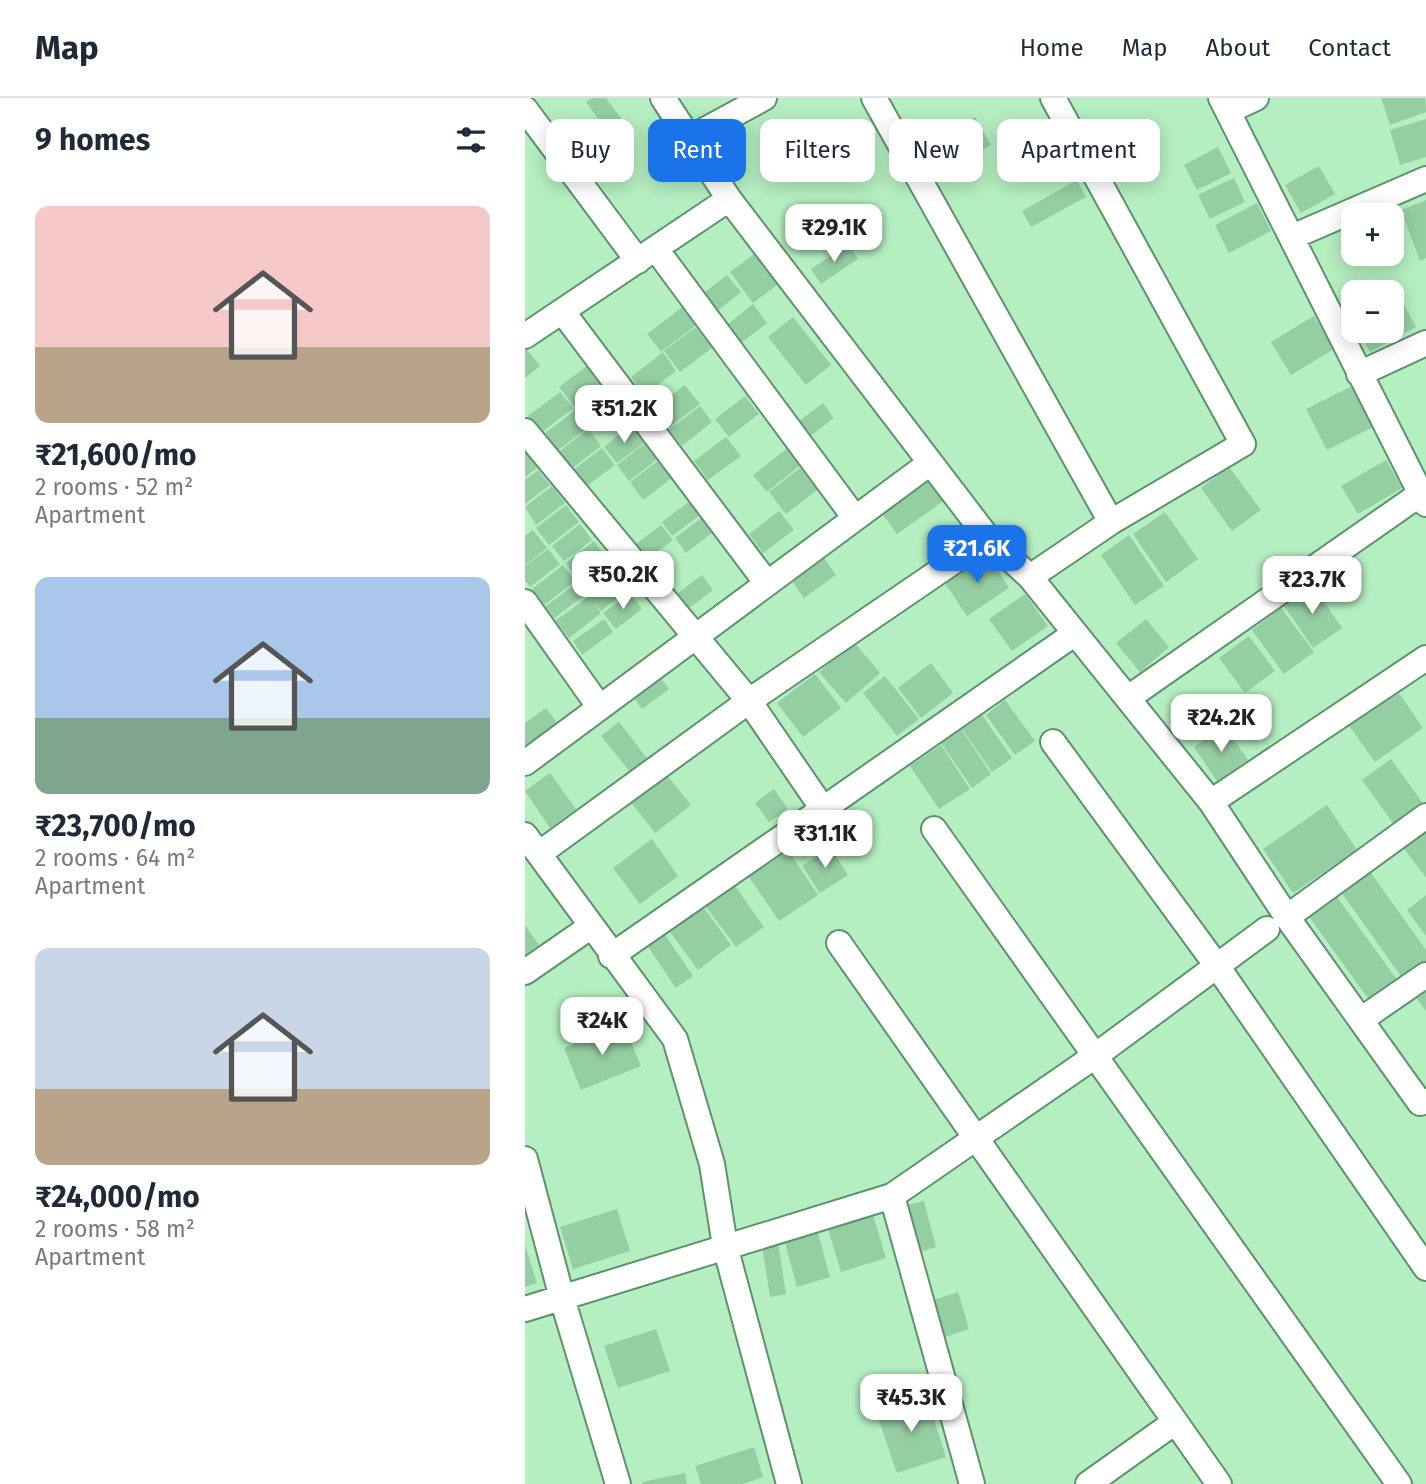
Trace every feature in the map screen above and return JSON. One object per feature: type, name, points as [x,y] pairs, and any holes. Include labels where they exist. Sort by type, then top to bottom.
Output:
[{"type":"street","points":[[663,98],[677,119]]},
{"type":"street","points":[[725,119],[764,98]]},
{"type":"street","points":[[874,98],[1111,522]]},
{"type":"street","points":[[1030,577],[1111,522],[1243,444],[1053,98]]},
{"type":"street","points":[[1128,698],[1424,496],[1359,374],[1225,104],[1256,98]]},
{"type":"street","points":[[525,109],[647,255],[855,517]]},
{"type":"street","points":[[1292,237],[1426,179]]},
{"type":"street","points":[[718,182],[988,538],[1030,577],[1211,802],[1277,923],[1362,1019],[1420,1103],[1426,1101]]},
{"type":"street","points":[[528,328],[562,311],[729,199]]},
{"type":"street","points":[[562,311],[766,582]]},
{"type":"street","points":[[1359,374],[1426,343]]},
{"type":"street","points":[[525,431],[694,638],[749,701],[823,809]]},
{"type":"street","points":[[525,762],[930,463]]},
{"type":"street","points":[[789,1484],[726,1246],[712,1164],[675,1039],[611,956],[532,844],[749,701],[988,538]]},
{"type":"street","points":[[525,602],[599,705]]},
{"type":"street","points":[[611,956],[1074,634]]},
{"type":"street","points":[[1211,802],[1426,658]]},
{"type":"street","points":[[1053,742],[1217,966],[1426,1268]]},
{"type":"street","points":[[525,1309],[892,1196],[976,1141],[1426,816]]},
{"type":"street","points":[[934,830],[1399,1484]]},
{"type":"street","points":[[525,972],[590,927]]},
{"type":"street","points":[[839,943],[1220,1484]]},
{"type":"street","points":[[1362,1019],[1426,975]]},
{"type":"street","points":[[525,1159],[562,1298],[618,1484]]},
{"type":"street","points":[[892,1196],[972,1484]]},
{"type":"street","points":[[1088,1484],[1175,1422]]},
{"type":"building","points":[[592,98],[606,98],[622,119],[598,119],[586,102]]},
{"type":"building","points":[[1381,98],[1425,98],[1426,112],[1390,125]]},
{"type":"building","points":[[1426,119],[1426,157],[1400,165],[1390,130]]},
{"type":"building","points":[[983,131],[991,145],[983,150]]},
{"type":"building","points":[[1218,147],[1231,173],[1197,190],[1184,165]]},
{"type":"building","points":[[1319,166],[1335,194],[1301,213],[1285,185]]},
{"type":"building","points":[[1234,178],[1245,202],[1210,219],[1198,195]]},
{"type":"building","points":[[1073,182],[1078,182],[1086,197],[1031,227],[1022,211]]},
{"type":"building","points":[[1426,200],[1426,258],[1420,261],[1404,218],[1404,209]]},
{"type":"building","points":[[1257,203],[1271,231],[1229,253],[1215,225]]},
{"type":"building","points":[[848,244],[858,259],[821,284],[811,269]]},
{"type":"building","points":[[757,252],[780,283],[753,303],[730,272]]},
{"type":"building","points":[[727,275],[741,292],[711,316],[697,298]]},
{"type":"building","points":[[753,304],[767,323],[737,346],[723,328]]},
{"type":"building","points":[[685,305],[699,323],[661,352],[647,334]]},
{"type":"building","points":[[1404,305],[1416,327],[1404,334]]},
{"type":"building","points":[[1314,316],[1334,349],[1291,375],[1271,342]]},
{"type":"building","points":[[793,317],[831,365],[806,385],[768,337]]},
{"type":"building","points":[[696,327],[712,348],[680,372],[664,351]]},
{"type":"building","points":[[1365,343],[1387,343],[1370,352]]},
{"type":"building","points":[[525,347],[540,366],[525,378]]},
{"type":"building","points":[[663,352],[676,371],[644,395],[631,377]]},
{"type":"building","points":[[592,362],[620,405],[589,428],[574,409],[600,389],[575,407],[559,387]]},
{"type":"building","points":[[685,385],[700,404],[667,429],[652,410]]},
{"type":"building","points":[[1354,385],[1375,426],[1327,450],[1306,409]]},
{"type":"building","points":[[560,392],[573,408],[541,433],[528,416]]},
{"type":"building","points":[[745,396],[759,414],[729,437],[715,419]]},
{"type":"building","points":[[823,403],[834,418],[805,440],[794,425]]},
{"type":"building","points":[[700,406],[712,422],[682,446],[669,430]]},
{"type":"building","points":[[574,411],[587,428],[557,451],[544,434]]},
{"type":"building","points":[[630,426],[644,443],[617,463],[604,447]]},
{"type":"building","points":[[588,429],[601,446],[570,470],[557,453]]},
{"type":"building","points":[[726,437],[741,456],[708,480],[694,461]]},
{"type":"building","points":[[648,441],[660,457],[629,481],[617,465]]},
{"type":"building","points":[[789,447],[802,464],[767,492],[753,475]]},
{"type":"building","points":[[602,448],[615,465],[584,488],[571,472]]},
{"type":"building","points":[[525,452],[537,468],[525,477]]},
{"type":"building","points":[[663,457],[676,475],[643,500],[630,482]]},
{"type":"building","points":[[1386,460],[1402,488],[1358,514],[1341,486]]},
{"type":"building","points":[[1229,467],[1261,510],[1232,531],[1201,488]]},
{"type":"building","points":[[800,468],[817,490],[786,514],[769,492]]},
{"type":"building","points":[[538,470],[550,485],[525,504],[525,480]]},
{"type":"building","points":[[929,477],[945,500],[897,534],[880,511]]},
{"type":"building","points":[[552,486],[565,503],[536,525],[525,507]]},
{"type":"building","points":[[694,498],[704,512],[672,536],[662,522]]},
{"type":"building","points":[[566,505],[579,522],[549,545],[536,528]]},
{"type":"building","points":[[779,511],[794,530],[763,553],[749,534]]},
{"type":"building","points":[[1165,512],[1198,559],[1166,582],[1133,534]]},
{"type":"building","points":[[705,515],[716,530],[686,553],[675,538]]},
{"type":"building","points":[[580,524],[592,540],[564,561],[552,546]]},
{"type":"building","points":[[661,525],[673,540],[642,563],[631,548]]},
{"type":"building","points":[[533,530],[547,548],[525,565],[525,536]]},
{"type":"building","points":[[1129,535],[1164,586],[1135,605],[1101,555]]},
{"type":"building","points":[[594,541],[606,557],[578,579],[566,563]]},
{"type":"building","points":[[548,549],[560,564],[530,587],[525,580],[525,566]]},
{"type":"building","points":[[819,551],[836,575],[804,598],[787,574]]},
{"type":"building","points":[[987,554],[1009,588],[967,616],[944,582]]},
{"type":"building","points":[[606,560],[616,573],[588,594],[578,581]]},
{"type":"building","points":[[563,565],[575,581],[544,605],[532,589]]},
{"type":"building","points":[[702,575],[713,590],[680,615],[669,600]]},
{"type":"building","points":[[617,576],[628,590],[601,611],[593,602],[601,613],[569,638],[555,621]]},
{"type":"building","points":[[576,583],[585,595],[554,618],[545,607]]},
{"type":"building","points":[[1311,583],[1342,628],[1313,648],[1282,603]]},
{"type":"building","points":[[630,593],[642,609],[616,629],[603,613]]},
{"type":"building","points":[[1025,594],[1048,626],[1012,651],[989,619]]},
{"type":"building","points":[[1281,608],[1314,652],[1284,674],[1252,630]]},
{"type":"building","points":[[604,619],[613,632],[582,655],[573,641]]},
{"type":"building","points":[[1146,619],[1169,647],[1140,672],[1116,643]]},
{"type":"building","points":[[1249,636],[1275,671],[1245,693],[1219,658]]},
{"type":"building","points":[[854,642],[880,673],[846,703],[819,672]]},
{"type":"building","points":[[931,663],[953,693],[921,718],[898,688]]},
{"type":"building","points":[[656,672],[669,689],[642,709],[629,692]]},
{"type":"building","points":[[815,674],[841,708],[803,737],[777,703]]},
{"type":"building","points":[[885,676],[919,719],[897,736],[863,693]]},
{"type":"building","points":[[1394,686],[1423,728],[1375,762],[1345,720]]},
{"type":"building","points":[[1005,700],[1035,741],[1015,755],[986,715]]},
{"type":"building","points":[[546,708],[559,725],[525,749],[525,723]]},
{"type":"building","points":[[982,715],[1012,758],[992,772],[962,729]]},
{"type":"building","points":[[619,722],[647,758],[630,772],[601,736]]},
{"type":"building","points":[[1224,726],[1248,760],[1217,781],[1194,747]]},
{"type":"building","points":[[961,729],[991,774],[972,788],[941,743]]},
{"type":"building","points":[[941,745],[970,789],[939,809],[910,766]]},
{"type":"building","points":[[1391,759],[1424,805],[1395,826],[1362,780]]},
{"type":"building","points":[[550,773],[576,809],[550,828],[525,791]]},
{"type":"building","points":[[666,774],[691,805],[655,833],[630,801]]},
{"type":"building","points":[[774,789],[788,809],[769,822],[755,803]]},
{"type":"building","points":[[1327,805],[1357,850],[1293,893],[1263,849]]},
{"type":"building","points":[[1426,824],[1426,878],[1400,843]]},
{"type":"building","points":[[652,839],[678,876],[640,904],[613,868]]},
{"type":"building","points":[[784,844],[818,895],[779,921],[745,871]]},
{"type":"building","points":[[830,847],[848,875],[820,893],[802,866]]},
{"type":"building","points":[[1368,869],[1426,950],[1426,967],[1405,982],[1339,889]]},
{"type":"building","points":[[733,883],[764,927],[736,947],[704,904]]},
{"type":"building","points":[[1335,894],[1400,984],[1372,1004],[1307,914]]},
{"type":"building","points":[[1426,895],[1426,936],[1407,910]]},
{"type":"building","points":[[704,908],[731,945],[698,970],[670,932]]},
{"type":"building","points":[[525,925],[539,945],[525,955]]},
{"type":"building","points":[[663,932],[693,976],[676,988],[646,944]]},
{"type":"building","points":[[1426,992],[1426,1011],[1417,999]]},
{"type":"building","points":[[623,1023],[641,1066],[581,1090],[564,1048]]},
{"type":"building","points":[[924,1201],[936,1247],[917,1253],[904,1206]]},
{"type":"building","points":[[617,1209],[630,1251],[573,1269],[560,1227]]},
{"type":"building","points":[[873,1215],[886,1258],[841,1272],[828,1229]]},
{"type":"building","points":[[818,1233],[830,1277],[797,1287],[785,1243]]},
{"type":"building","points":[[778,1243],[786,1294],[770,1297],[762,1246]]},
{"type":"building","points":[[525,1245],[537,1283],[525,1287]]},
{"type":"building","points":[[958,1292],[969,1329],[939,1339],[927,1302]]},
{"type":"building","points":[[656,1329],[670,1371],[618,1388],[604,1346]]},
{"type":"building","points":[[926,1395],[946,1457],[897,1473],[876,1412]]},
{"type":"building","points":[[754,1447],[763,1477],[743,1484],[701,1484],[695,1466]]},
{"type":"building","points":[[685,1473],[687,1484],[642,1484],[642,1482]]}]
